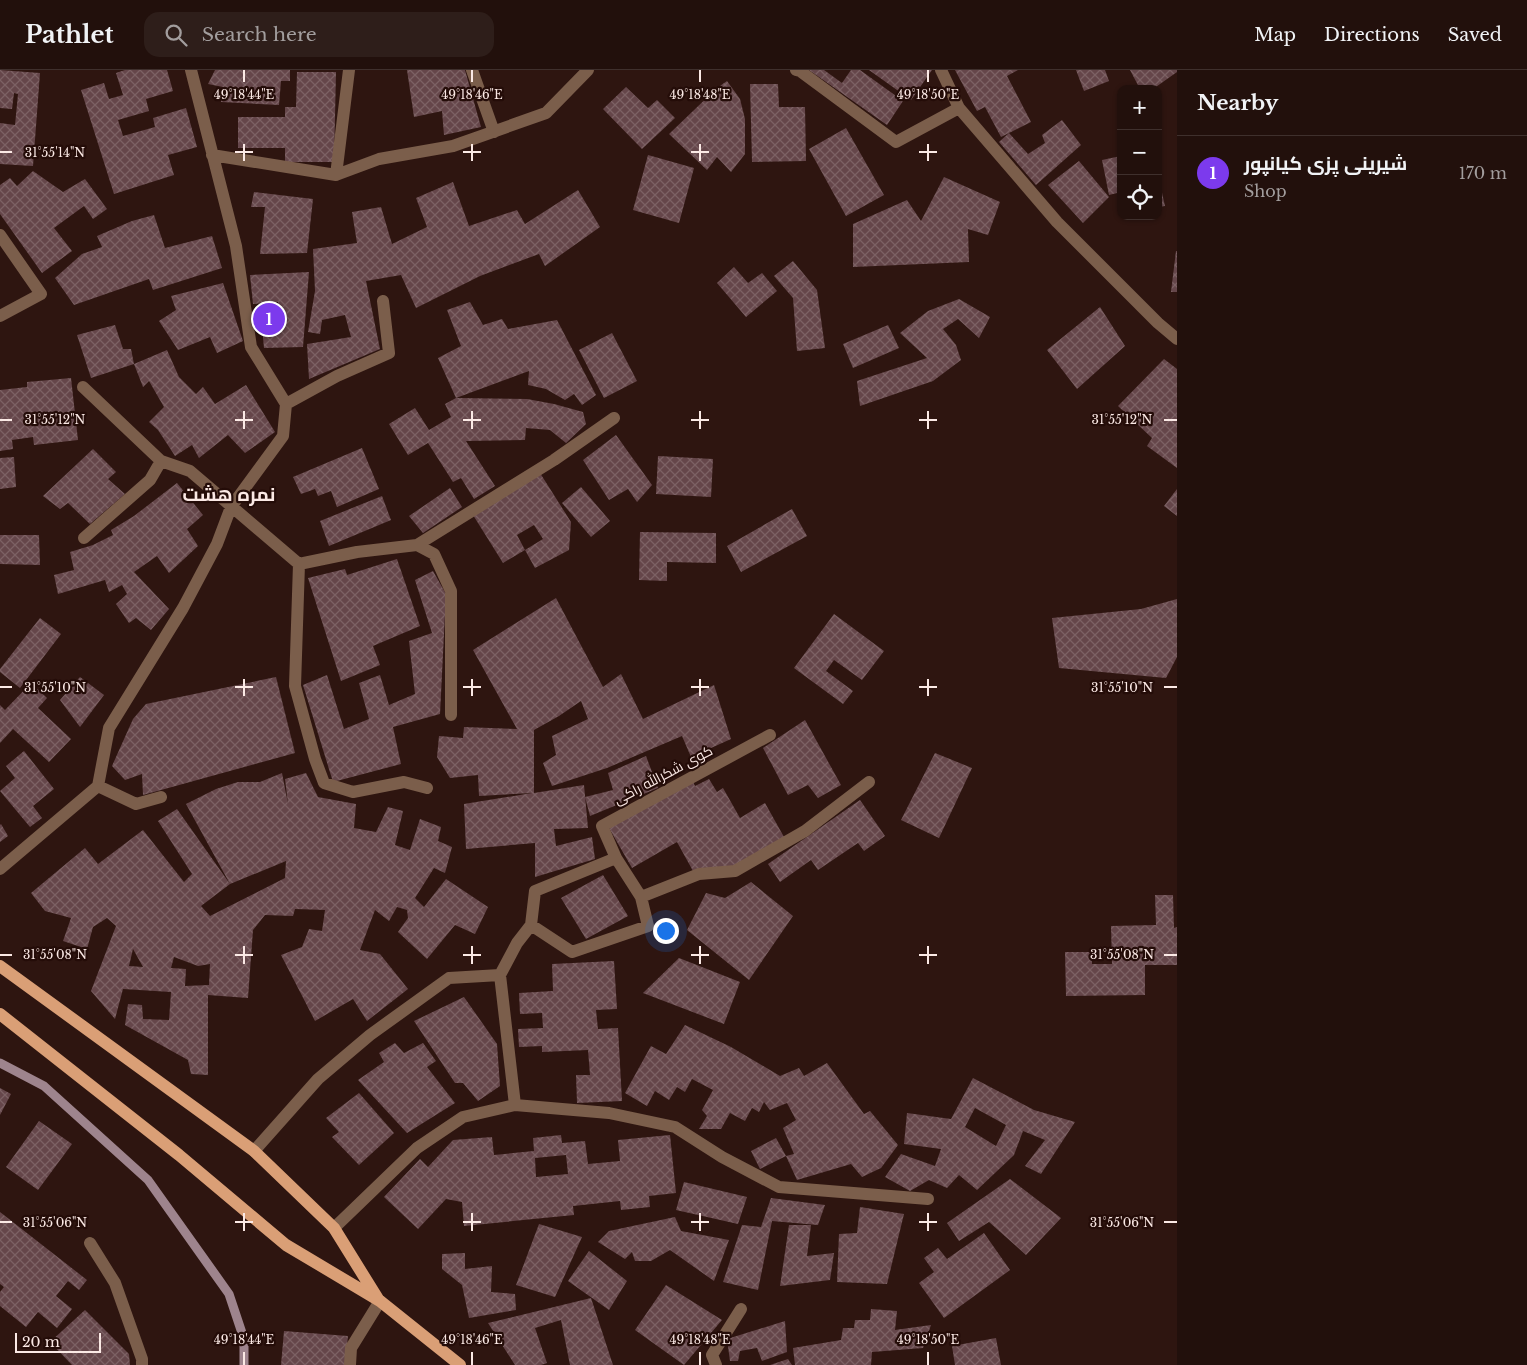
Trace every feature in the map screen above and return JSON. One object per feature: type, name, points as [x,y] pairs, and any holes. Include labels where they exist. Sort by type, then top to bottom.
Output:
[{"type":"main road","points":[[0,966],[254,1151],[334,1228],[380,1301]]},
{"type":"main road","points":[[0,1014],[179,1155],[286,1246],[380,1301],[460,1365]]},
{"type":"street","points":[[0,869],[98,786],[109,728],[183,608],[217,544],[231,508],[283,436],[286,404],[252,347],[236,246],[191,70]]},
{"type":"street","points":[[336,175],[349,70]]},
{"type":"street","points":[[472,70],[494,132]]},
{"type":"street","points":[[212,155],[315,170],[336,175],[379,160],[453,146],[546,113],[588,70]]},
{"type":"street","points":[[796,70],[800,71],[896,142],[959,108]]},
{"type":"street","points":[[941,70],[959,108],[1057,222],[1158,323],[1177,339]]},
{"type":"street","points":[[0,235],[41,294],[0,316]]},
{"type":"street","points":[[286,404],[337,376],[389,353],[383,302]]},
{"type":"street","points":[[83,387],[161,461],[190,471],[231,508],[299,564]]},
{"type":"street","points":[[299,564],[357,552],[417,545],[554,460],[614,418]]},
{"type":"street","points":[[84,538],[150,480],[161,461]]},
{"type":"street","points":[[417,545],[434,554],[451,591],[451,715]]},
{"type":"street","points":[[299,564],[295,686],[315,759],[324,783],[353,792],[404,782],[427,788]]},
{"type":"street","name":"کوی شکرالله راکی","points":[[616,858],[602,826],[770,735]]},
{"type":"street","points":[[641,897],[699,874],[735,871],[804,832],[869,782]]},
{"type":"street","points":[[98,786],[136,804],[161,797]]},
{"type":"street","points":[[515,1105],[500,975],[517,943],[532,925],[535,891],[616,858],[641,897],[648,926],[572,952],[532,925]]},
{"type":"street","points":[[254,1151],[318,1079],[370,1035],[449,978],[500,975]]},
{"type":"street","points":[[334,1228],[416,1148],[463,1117],[515,1105],[610,1113],[675,1126],[722,1157],[780,1187],[928,1199]]},
{"type":"street","points":[[90,1243],[115,1283],[142,1359],[142,1365]]},
{"type":"street","points":[[350,1365],[351,1348],[380,1301]]},
{"type":"street","points":[[716,1365],[712,1355],[741,1310]]},
{"type":"building","points":[[0,70],[40,73],[33,166],[0,164],[0,123],[15,125],[18,94],[14,93],[12,109],[0,108]]},
{"type":"building","points":[[125,70],[167,70],[173,91],[146,99],[149,111],[118,120],[123,136],[155,127],[153,118],[186,108],[197,147],[168,155],[174,175],[114,194],[81,90],[104,83],[109,99],[123,95],[116,73]]},
{"type":"building","points":[[215,70],[290,70],[290,81],[281,81],[279,105],[221,102],[223,87],[208,84]]},
{"type":"building","points":[[407,70],[465,70],[481,127],[444,135],[442,111],[414,117]]},
{"type":"building","points":[[809,70],[824,70],[842,83],[851,70],[860,70],[903,101],[887,125]]},
{"type":"building","points":[[869,70],[932,70],[911,100]]},
{"type":"building","points":[[955,70],[1018,70],[1007,76],[1031,122],[1001,137],[985,107],[977,111]]},
{"type":"building","points":[[1076,70],[1105,70],[1109,81],[1084,91]]},
{"type":"building","points":[[1130,70],[1177,70],[1177,72],[1159,85],[1138,85]]},
{"type":"building","points":[[297,72],[336,72],[334,162],[285,162],[285,148],[238,148],[238,117],[285,117],[285,107],[296,107]]},
{"type":"building","points":[[727,81],[740,99],[745,119],[745,154],[731,172],[717,157],[707,170],[669,134],[717,88]]},
{"type":"building","points":[[750,84],[778,84],[779,107],[805,107],[806,161],[752,162]]},
{"type":"building","points":[[626,87],[648,108],[657,100],[675,118],[642,149],[603,109]]},
{"type":"building","points":[[1062,120],[1081,145],[1036,185],[999,142],[1009,133],[1028,154],[1045,143],[1042,135]]},
{"type":"building","points":[[846,128],[884,195],[846,216],[809,149]]},
{"type":"building","points":[[648,155],[694,168],[679,223],[633,210]]},
{"type":"building","points":[[1117,157],[1117,193],[1109,195],[1102,160]]},
{"type":"building","points":[[1079,161],[1109,197],[1083,223],[1048,185]]},
{"type":"building","points":[[33,171],[63,192],[85,179],[107,209],[93,219],[84,206],[54,228],[72,251],[42,273],[0,214],[0,185],[10,178],[17,186]]},
{"type":"building","points":[[944,177],[1000,202],[988,235],[968,229],[969,262],[853,267],[853,224],[907,200],[921,221]]},
{"type":"building","points":[[453,182],[469,226],[517,210],[525,224],[578,190],[600,227],[545,266],[539,254],[480,276],[416,308],[401,275],[366,281],[380,349],[309,379],[307,344],[351,337],[345,315],[322,320],[320,334],[308,332],[315,291],[313,249],[357,243],[352,212],[381,207],[392,244],[427,227],[416,198]]},
{"type":"building","points":[[254,192],[313,199],[307,253],[260,254],[265,207],[251,207]]},
{"type":"building","points":[[1162,193],[1165,206],[1162,206]]},
{"type":"building","points":[[154,215],[165,248],[212,236],[222,268],[153,290],[149,279],[74,305],[55,278],[82,254],[102,247],[97,236],[132,221]]},
{"type":"building","points":[[1176,251],[1177,292],[1171,292]]},
{"type":"building","points":[[793,261],[817,290],[825,348],[797,351],[793,298],[774,276]]},
{"type":"building","points":[[734,267],[748,283],[762,273],[777,291],[746,317],[717,283]]},
{"type":"building","points":[[309,272],[303,347],[264,348],[262,327],[280,324],[278,302],[253,304],[250,275]]},
{"type":"building","points":[[223,283],[243,341],[217,353],[210,337],[178,350],[159,321],[176,310],[171,296]]},
{"type":"building","points":[[959,299],[990,317],[979,338],[958,319],[943,329],[956,345],[961,360],[933,381],[860,406],[857,381],[927,358],[900,333],[928,311]]},
{"type":"building","points":[[470,302],[483,325],[502,319],[508,329],[557,320],[596,395],[582,405],[574,394],[565,400],[546,389],[528,385],[529,371],[456,398],[438,358],[461,346],[447,310]]},
{"type":"building","points":[[1100,307],[1125,346],[1077,389],[1047,350]]},
{"type":"building","points":[[115,325],[123,349],[131,349],[134,364],[91,378],[77,335]]},
{"type":"building","points":[[888,325],[899,348],[853,368],[843,344]]},
{"type":"building","points":[[612,333],[637,381],[604,398],[579,350]]},
{"type":"building","points":[[167,350],[179,377],[196,394],[203,387],[215,404],[246,385],[275,432],[245,453],[228,435],[199,458],[192,445],[175,456],[158,430],[149,422],[164,407],[149,381],[143,387],[134,364]]},
{"type":"building","points":[[1164,359],[1177,369],[1177,468],[1147,446],[1152,438],[1118,406]]},
{"type":"building","points":[[71,378],[78,440],[34,445],[33,437],[12,440],[13,449],[0,451],[0,390],[27,387],[27,382]]},
{"type":"building","points":[[456,398],[527,399],[554,404],[583,412],[586,424],[566,443],[550,430],[526,428],[525,440],[466,441],[495,486],[474,499],[461,478],[453,482],[428,443],[408,455],[389,424],[415,408],[429,430],[451,417],[445,404]]},
{"type":"building","points":[[616,435],[652,485],[637,502],[628,489],[609,500],[583,460]]},
{"type":"building","points":[[362,448],[379,489],[337,507],[331,491],[318,496],[315,489],[301,494],[293,477]]},
{"type":"building","points":[[93,449],[116,472],[108,479],[125,494],[90,524],[68,503],[60,509],[43,496]]},
{"type":"building","points":[[658,456],[713,459],[711,497],[656,494]]},
{"type":"building","points":[[14,457],[16,487],[0,489],[0,458]]},
{"type":"building","points":[[540,473],[571,522],[569,550],[535,568],[525,550],[503,563],[473,515]],"holes":[[[534,525],[543,539],[525,550],[517,535]]]},
{"type":"building","points":[[177,483],[203,515],[187,529],[198,546],[169,573],[157,556],[134,572],[169,609],[151,630],[136,618],[129,623],[116,604],[127,594],[122,585],[109,592],[105,580],[58,594],[54,575],[74,570],[70,552],[93,545],[113,535],[111,530],[134,516]]},
{"type":"building","points":[[581,487],[610,521],[591,537],[562,503]]},
{"type":"building","points":[[450,488],[462,507],[423,533],[409,516]]},
{"type":"building","points":[[1177,489],[1177,516],[1164,506]]},
{"type":"building","points":[[382,496],[391,520],[329,546],[320,521]]},
{"type":"building","points":[[792,509],[807,536],[741,572],[727,546]]},
{"type":"building","points":[[640,532],[716,533],[716,563],[667,562],[667,581],[639,580]]},
{"type":"building","points":[[0,535],[39,535],[40,565],[0,564]]},
{"type":"building","points":[[397,559],[420,626],[373,646],[380,665],[341,681],[308,578],[345,569],[347,575]]},
{"type":"building","points":[[433,571],[446,594],[440,714],[393,727],[401,764],[333,782],[303,685],[327,675],[344,729],[369,719],[359,683],[380,675],[389,705],[415,694],[409,641],[432,633],[415,580]]},
{"type":"building","points":[[556,598],[603,687],[621,674],[643,719],[714,685],[731,739],[691,757],[682,736],[607,768],[552,786],[543,763],[556,755],[552,736],[588,719],[581,701],[534,730],[534,793],[584,785],[588,828],[554,829],[556,846],[592,837],[595,859],[535,877],[535,843],[466,849],[464,804],[532,793],[479,796],[478,775],[450,778],[437,757],[439,736],[463,738],[464,727],[517,729],[473,650]]},
{"type":"building","points":[[1177,599],[1177,657],[1166,678],[1059,668],[1052,618],[1141,609]]},
{"type":"building","points":[[834,614],[884,651],[862,680],[834,660],[826,671],[853,691],[843,704],[794,668]]},
{"type":"building","points":[[40,618],[61,634],[20,688],[0,672],[0,669]]},
{"type":"building","points":[[80,677],[104,695],[80,727],[60,700]]},
{"type":"building","points":[[276,677],[295,753],[143,795],[142,774],[125,780],[112,766],[133,719],[146,704]]},
{"type":"building","points":[[31,683],[47,698],[38,708],[71,739],[49,762],[13,729],[0,743],[0,705],[5,710]]},
{"type":"building","points":[[805,720],[841,785],[818,798],[808,785],[788,795],[763,748]]},
{"type":"building","points":[[24,751],[54,789],[33,806],[42,818],[30,827],[0,791],[15,778],[6,766]]},
{"type":"building","points":[[935,753],[972,768],[939,838],[901,820]]},
{"type":"building","points":[[646,756],[658,788],[590,816],[585,797],[613,790],[608,773]]},
{"type":"building","points":[[282,773],[288,804],[285,779],[306,773],[318,797],[356,804],[354,828],[376,832],[388,807],[403,811],[395,845],[410,850],[420,819],[441,827],[438,841],[452,847],[445,873],[434,868],[415,898],[424,907],[446,879],[488,907],[475,934],[455,925],[427,959],[398,932],[408,918],[407,910],[397,907],[389,921],[375,910],[360,950],[380,954],[408,989],[367,1021],[353,999],[315,1021],[281,955],[302,947],[309,929],[322,931],[325,910],[295,909],[293,916],[265,915],[253,930],[248,998],[208,995],[208,1075],[191,1074],[188,1060],[125,1025],[128,1004],[142,1005],[143,1019],[169,1020],[171,992],[123,989],[115,1019],[91,991],[116,926],[107,918],[93,927],[87,949],[63,941],[71,918],[45,911],[31,893],[85,848],[98,864],[143,830],[184,882],[192,874],[158,821],[177,809],[230,884],[186,804],[216,789],[238,782],[260,782]],"holes":[[[286,861],[285,878],[210,916],[201,906],[230,884]],[[133,949],[143,967],[129,966]],[[174,957],[198,966],[210,964],[209,985],[185,986],[186,969],[171,968]]]},
{"type":"building","points":[[709,779],[717,792],[723,788],[740,818],[765,803],[784,837],[733,866],[693,871],[677,842],[632,868],[609,828],[692,780],[695,786]]},
{"type":"building","points":[[860,800],[885,836],[864,851],[858,843],[818,870],[811,860],[780,882],[768,864]]},
{"type":"building","points":[[0,825],[8,836],[0,842]]},
{"type":"building","points":[[603,875],[628,916],[586,939],[561,898]]},
{"type":"building","points":[[751,882],[793,916],[749,980],[687,930],[706,893],[725,898]]},
{"type":"building","points":[[1155,895],[1173,895],[1174,928],[1177,927],[1177,965],[1145,965],[1145,995],[1066,996],[1065,952],[1091,952],[1092,964],[1112,964],[1111,926],[1156,925]]},
{"type":"building","points":[[679,958],[740,982],[724,1024],[643,993]]},
{"type":"building","points":[[614,961],[617,1009],[596,1010],[598,1029],[618,1028],[622,1101],[577,1103],[576,1075],[590,1075],[588,1050],[542,1052],[542,1046],[519,1047],[518,1029],[543,1028],[542,1013],[520,1014],[519,993],[553,991],[552,964]]},
{"type":"building","points":[[464,997],[497,1044],[500,1086],[478,1101],[463,1083],[455,1083],[414,1021]]},
{"type":"building","points":[[685,1025],[731,1047],[780,1076],[799,1068],[804,1076],[827,1063],[864,1114],[870,1111],[898,1145],[881,1168],[862,1177],[851,1164],[797,1180],[786,1156],[794,1154],[783,1128],[796,1120],[787,1103],[770,1110],[764,1102],[759,1112],[752,1108],[745,1121],[730,1113],[721,1129],[699,1129],[707,1116],[702,1110],[713,1090],[692,1079],[685,1092],[677,1087],[669,1100],[655,1091],[647,1106],[625,1093],[651,1046],[666,1054]]},
{"type":"building","points":[[395,1043],[404,1053],[423,1043],[436,1061],[427,1067],[455,1103],[407,1133],[358,1080],[384,1062],[379,1053]]},
{"type":"building","points":[[973,1078],[1034,1110],[1075,1122],[1041,1174],[1025,1166],[1045,1140],[1023,1131],[1014,1155],[977,1190],[959,1175],[947,1188],[929,1180],[910,1191],[885,1177],[901,1154],[935,1166],[941,1149],[904,1144],[907,1113],[951,1119]],"holes":[[[975,1108],[1006,1125],[996,1146],[965,1127]]]},
{"type":"building","points":[[0,1088],[11,1094],[0,1115]]},
{"type":"building","points":[[359,1093],[394,1133],[359,1165],[332,1137],[339,1132],[326,1118]]},
{"type":"building","points":[[39,1121],[72,1144],[38,1190],[6,1167]]},
{"type":"building","points":[[561,1135],[562,1143],[585,1141],[588,1164],[620,1161],[618,1140],[670,1135],[676,1193],[649,1196],[650,1207],[621,1210],[620,1201],[573,1206],[574,1215],[464,1226],[462,1202],[446,1199],[418,1229],[384,1197],[420,1159],[428,1167],[453,1140],[492,1137],[494,1155],[534,1151],[533,1138]],"holes":[[[566,1155],[568,1174],[536,1177],[535,1158]]]},
{"type":"building","points":[[776,1138],[786,1156],[760,1169],[751,1151]]},
{"type":"building","points":[[1010,1179],[1061,1218],[1026,1255],[989,1222],[959,1241],[947,1223]]},
{"type":"building","points":[[684,1182],[747,1197],[738,1224],[676,1210]]},
{"type":"building","points":[[771,1198],[825,1205],[818,1225],[772,1221],[758,1290],[723,1282],[742,1225],[761,1227]]},
{"type":"building","points":[[860,1207],[904,1214],[887,1284],[837,1282],[839,1234],[857,1233]]},
{"type":"building","points":[[0,1212],[87,1280],[79,1290],[68,1281],[56,1296],[72,1309],[57,1328],[38,1312],[26,1327],[0,1306],[0,1292],[4,1287],[0,1284]]},
{"type":"building","points":[[675,1217],[681,1231],[729,1240],[714,1281],[670,1250],[651,1261],[635,1261],[632,1252],[625,1259],[598,1242],[609,1231]]},
{"type":"building","points":[[539,1224],[582,1237],[555,1297],[516,1285]]},
{"type":"building","points":[[789,1225],[811,1225],[807,1256],[834,1253],[830,1280],[780,1286]]},
{"type":"building","points":[[984,1233],[1010,1270],[944,1318],[919,1283],[934,1272],[924,1258],[938,1248],[947,1259]]},
{"type":"building","points":[[589,1251],[627,1281],[609,1310],[568,1281]]},
{"type":"building","points":[[465,1253],[465,1269],[492,1266],[491,1292],[515,1294],[516,1310],[469,1318],[462,1285],[442,1269],[442,1254]]},
{"type":"building","points":[[666,1285],[722,1320],[684,1365],[635,1330]]},
{"type":"building","points":[[591,1298],[613,1365],[570,1365],[561,1320],[535,1328],[547,1363],[541,1365],[515,1365],[488,1323]]},
{"type":"building","points":[[871,1309],[897,1311],[895,1330],[931,1325],[923,1348],[872,1352],[871,1365],[795,1365],[793,1348],[841,1340],[843,1328],[854,1328],[855,1320],[870,1320]]},
{"type":"building","points":[[85,1310],[129,1354],[130,1365],[72,1365],[50,1342]]},
{"type":"building","points":[[785,1321],[787,1352],[762,1361],[757,1348],[740,1351],[738,1361],[730,1361],[727,1339]]},
{"type":"building","points":[[284,1331],[348,1336],[345,1365],[281,1365]]},
{"type":"building","points":[[996,1338],[1001,1365],[955,1365],[952,1346]]},
{"type":"building","points":[[788,1359],[792,1365],[770,1365]]},
{"type":"waterway","points":[[0,1063],[44,1086],[148,1180],[229,1294],[244,1339],[244,1365]]},
{"type":"place","name":"شیرینی پزی کیانپور","points":[[269,319]]},
{"type":"district","name":"نمره هشت","points":[[229,494]]}]
